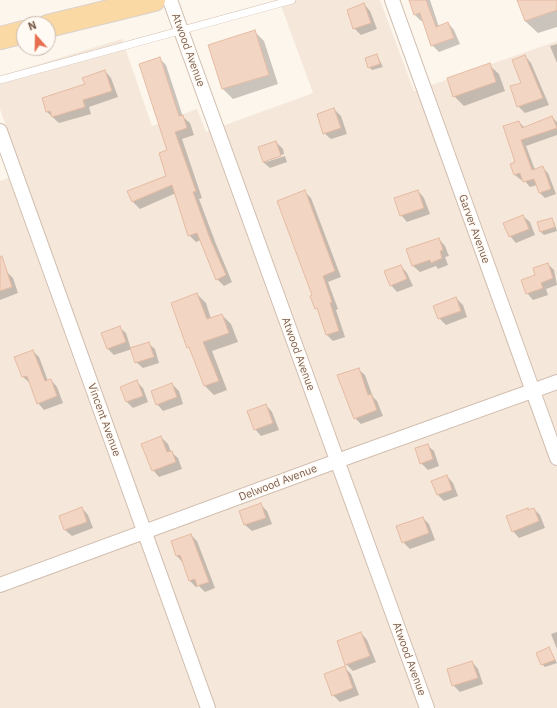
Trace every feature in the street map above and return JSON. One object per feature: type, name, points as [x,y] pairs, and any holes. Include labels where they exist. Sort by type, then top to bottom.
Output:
[{"type":"main road","points":[[56,24],[154,0]]},
{"type":"main road","points":[[0,38],[16,34]]},
{"type":"street","name":"Atwood Avenue","points":[[170,0],[336,461],[427,708]]},
{"type":"street","name":"Garver Avenue","points":[[392,0],[557,458]]},
{"type":"street","name":"Vincent Avenue","points":[[0,131],[208,708]]},
{"type":"street","name":"Delwood Avenue","points":[[0,586],[336,461],[533,392],[557,382]]},
{"type":"lane","points":[[0,80],[292,0]]},
{"type":"shaded area","points":[[279,0],[380,0],[414,91],[557,41],[557,708],[0,708],[0,181],[22,173],[0,109],[0,76],[122,39],[152,126],[197,109],[206,132],[313,93]]},
{"type":"building","points":[[409,0],[426,0],[436,27],[448,22],[454,38],[431,46],[420,13],[414,15]]},
{"type":"building","points":[[517,0],[557,0],[557,10],[525,21]]},
{"type":"building","points":[[364,3],[371,23],[353,29],[347,10]]},
{"type":"building","points":[[255,30],[269,75],[222,89],[208,45]]},
{"type":"building","points":[[377,54],[380,64],[368,68],[365,58]]},
{"type":"building","points":[[525,55],[543,98],[517,107],[510,86],[521,83],[512,60]]},
{"type":"building","points":[[160,57],[179,116],[183,115],[187,128],[175,132],[196,191],[193,192],[209,236],[226,275],[216,280],[197,233],[188,236],[172,185],[132,202],[127,191],[166,176],[159,153],[167,150],[139,64]]},
{"type":"building","points":[[490,63],[496,82],[453,97],[447,78]]},
{"type":"building","points":[[105,70],[112,91],[83,100],[85,107],[52,117],[50,111],[46,112],[42,98],[85,84],[82,78]]},
{"type":"building","points":[[334,108],[341,128],[323,134],[317,114]]},
{"type":"building","points":[[552,116],[557,128],[521,140],[532,170],[543,166],[551,189],[539,193],[534,179],[523,182],[520,173],[514,175],[510,164],[515,162],[503,126],[519,121],[522,128]]},
{"type":"building","points":[[276,141],[281,156],[263,162],[258,147]]},
{"type":"building","points":[[305,190],[335,271],[323,276],[332,302],[330,303],[339,331],[326,335],[317,308],[315,309],[310,296],[312,295],[277,201]]},
{"type":"building","points":[[418,190],[424,208],[400,216],[394,198]]},
{"type":"building","points":[[523,215],[529,229],[509,237],[503,223]]},
{"type":"building","points":[[552,218],[555,227],[540,232],[537,222]]},
{"type":"building","points":[[439,238],[443,250],[440,251],[442,258],[431,263],[430,260],[412,266],[406,249]]},
{"type":"building","points":[[2,256],[12,287],[0,291],[0,257]]},
{"type":"building","points":[[548,263],[553,278],[541,283],[543,288],[526,294],[521,280],[535,275],[533,268]]},
{"type":"building","points":[[401,265],[407,279],[390,286],[384,271]]},
{"type":"building","points":[[197,293],[207,319],[222,314],[229,333],[203,342],[219,381],[204,386],[189,347],[187,348],[171,303]]},
{"type":"building","points":[[456,297],[461,311],[438,319],[433,306]]},
{"type":"building","points":[[120,326],[126,342],[107,349],[101,333]]},
{"type":"building","points":[[149,342],[154,357],[135,363],[130,348]]},
{"type":"building","points":[[33,350],[45,381],[51,379],[57,396],[37,404],[27,376],[22,377],[14,357]]},
{"type":"building","points":[[359,368],[368,395],[371,394],[377,410],[354,419],[337,375]]},
{"type":"building","points":[[137,380],[143,396],[126,402],[120,387]]},
{"type":"building","points":[[172,383],[177,397],[156,405],[151,391]]},
{"type":"building","points":[[266,404],[273,423],[254,430],[247,411]]},
{"type":"building","points":[[161,436],[167,452],[172,451],[176,462],[152,471],[141,444]]},
{"type":"building","points":[[428,444],[433,459],[420,464],[415,448]]},
{"type":"building","points":[[447,475],[452,490],[437,495],[431,481]]},
{"type":"building","points":[[261,503],[266,518],[244,525],[239,511]]},
{"type":"building","points":[[82,507],[87,522],[64,530],[59,516]]},
{"type":"building","points":[[528,508],[528,510],[534,508],[539,521],[512,532],[506,516]]},
{"type":"building","points":[[423,517],[429,533],[402,543],[396,526]]},
{"type":"building","points":[[191,534],[209,582],[197,586],[195,579],[189,581],[180,555],[176,556],[171,541]]},
{"type":"building","points":[[361,632],[370,656],[345,665],[337,641]]},
{"type":"building","points":[[549,647],[555,660],[541,665],[536,653]]},
{"type":"building","points":[[472,661],[478,678],[452,686],[447,669]]},
{"type":"building","points":[[345,666],[353,688],[332,696],[324,674]]}]
